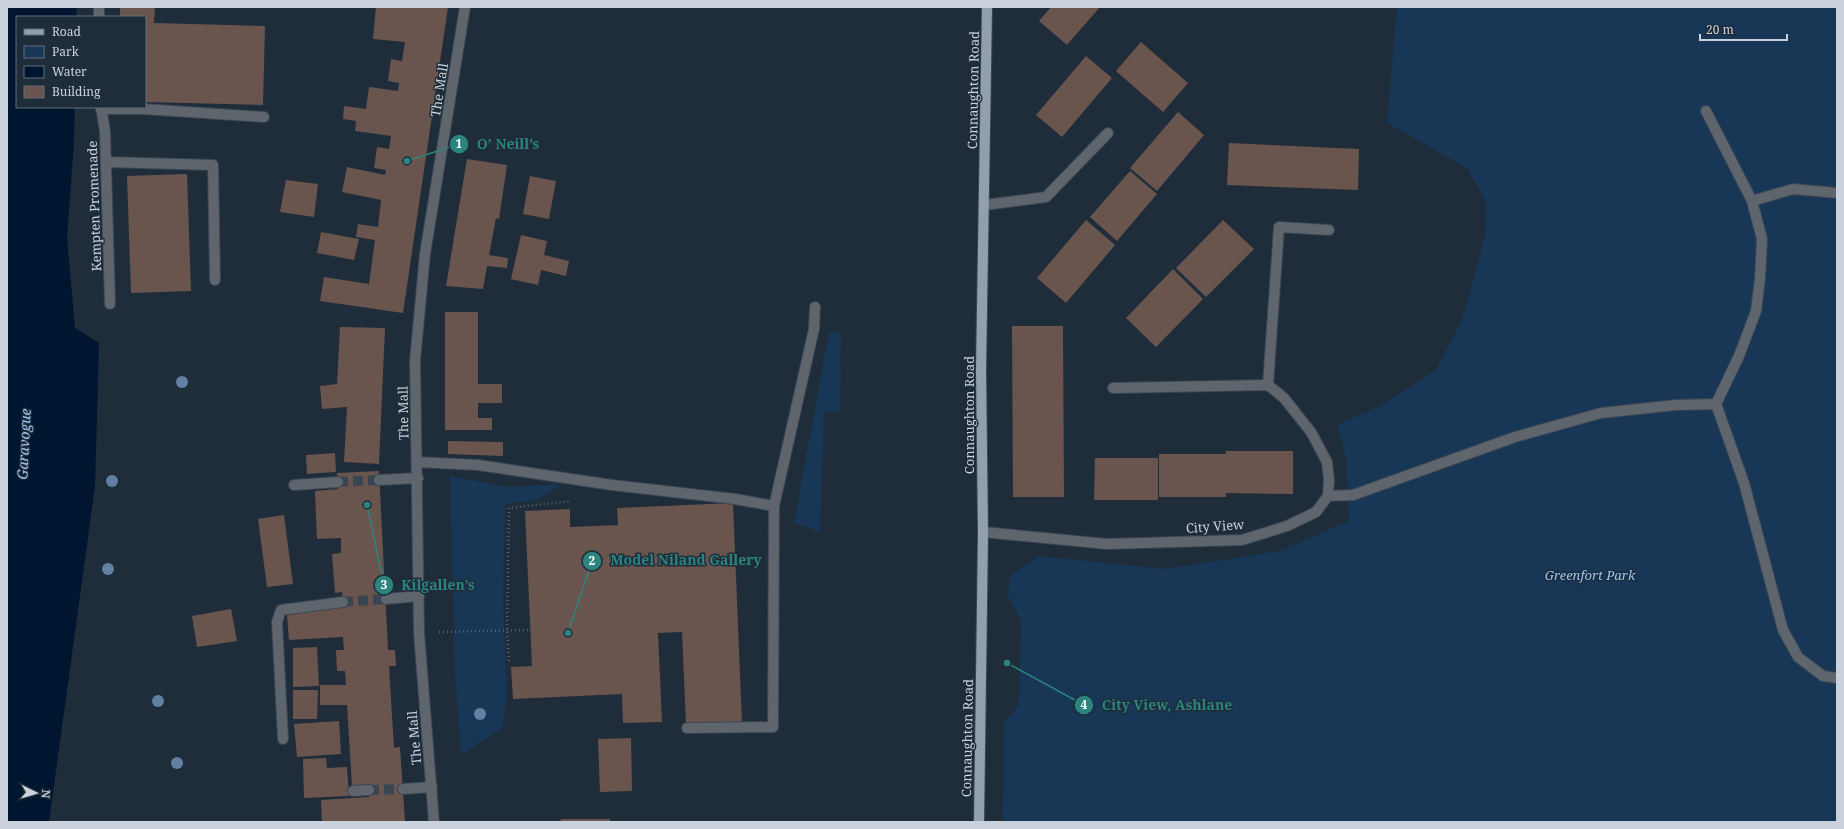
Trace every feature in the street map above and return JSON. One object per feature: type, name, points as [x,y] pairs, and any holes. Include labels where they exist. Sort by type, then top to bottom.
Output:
[{"type":"main road","name":"Connaughton Road","points":[[979,822],[983,532],[981,370],[985,205],[987,7]]},
{"type":"street","name":"The Mall","points":[[434,822],[419,633],[418,478],[415,361],[425,254],[465,7]]},
{"type":"street","points":[[101,108],[144,109],[264,117]]},
{"type":"street","name":"Kempten Promenade","points":[[101,108],[105,131],[110,304]]},
{"type":"street","points":[[1706,111],[1752,201],[1762,239],[1760,279],[1756,311],[1740,356],[1716,404],[1744,483],[1783,630],[1798,657],[1823,676],[1837,678]]},
{"type":"street","points":[[985,205],[1046,197],[1108,133]]},
{"type":"street","points":[[106,162],[213,166],[215,280]]},
{"type":"street","points":[[1752,201],[1793,189],[1837,193]]},
{"type":"street","points":[[1268,385],[1279,227],[1329,230]]},
{"type":"street","points":[[687,728],[773,727],[774,506],[814,329],[815,307]]},
{"type":"street","points":[[1112,388],[1268,385],[1284,398],[1311,432],[1327,462],[1329,480],[1328,496],[1352,495],[1515,437],[1601,413],[1676,405],[1716,404]]},
{"type":"street","points":[[417,462],[478,465],[596,483],[735,499],[774,506]]},
{"type":"street","points":[[379,480],[418,478]]},
{"type":"street","points":[[294,485],[338,482]]},
{"type":"street","name":"City View","points":[[983,532],[1107,544],[1242,540],[1287,526],[1316,512],[1328,496]]},
{"type":"street","points":[[386,599],[418,596]]},
{"type":"street","points":[[283,739],[277,622],[281,610],[343,602]]},
{"type":"street","points":[[403,789],[432,787]]},
{"type":"street","points":[[353,791],[369,790]]},
{"type":"path","points":[[509,661],[507,630],[509,508],[576,500],[596,483]]},
{"type":"path","points":[[454,632],[531,630]]},
{"type":"green space","name":"Greenfort Park","points":[[1397,7],[1837,7],[1837,822],[1003,822],[1004,722],[1019,705],[1021,620],[1008,596],[1010,576],[1038,556],[1165,569],[1280,551],[1349,521],[1346,457],[1337,425],[1380,406],[1436,370],[1463,317],[1485,237],[1486,202],[1467,168],[1387,123]]},
{"type":"green space","points":[[829,332],[841,332],[840,412],[824,412],[820,532],[794,523]]},
{"type":"green space","points":[[450,476],[507,487],[562,484],[537,500],[505,504],[503,599],[507,696],[502,728],[461,755],[455,673]]},
{"type":"water","name":"Garavogue","points":[[7,7],[77,7],[76,16],[16,16],[16,108],[75,108],[67,238],[75,328],[99,343],[95,486],[49,822],[7,822]]},
{"type":"building","points":[[120,7],[155,7],[154,23],[265,26],[263,105],[146,102],[146,16],[120,16]]},
{"type":"building","points":[[376,7],[448,7],[403,313],[320,301],[324,277],[369,284],[375,240],[356,237],[358,224],[378,227],[381,200],[342,192],[347,167],[385,175],[386,170],[374,168],[377,147],[389,149],[391,136],[355,131],[356,121],[343,119],[344,106],[366,109],[369,87],[398,91],[399,83],[388,81],[391,59],[402,61],[405,42],[373,39]]},
{"type":"building","points":[[1051,7],[1100,7],[1067,45],[1039,21]]},
{"type":"building","points":[[1141,42],[1188,83],[1163,112],[1116,71]]},
{"type":"building","points":[[1086,56],[1112,78],[1062,137],[1036,115]]},
{"type":"building","points":[[1178,112],[1204,135],[1157,191],[1130,168]]},
{"type":"building","points":[[1229,143],[1359,149],[1358,190],[1227,185]]},
{"type":"building","points":[[467,159],[507,165],[499,219],[496,218],[489,255],[508,258],[507,268],[487,266],[483,289],[446,286]]},
{"type":"building","points":[[1130,171],[1157,194],[1117,241],[1090,217]]},
{"type":"building","points":[[187,174],[191,291],[131,293],[127,176]]},
{"type":"building","points":[[530,176],[556,181],[549,219],[523,214]]},
{"type":"building","points":[[286,180],[318,184],[314,217],[280,212]]},
{"type":"building","points":[[1086,220],[1115,245],[1066,303],[1037,278]]},
{"type":"building","points":[[1223,220],[1254,249],[1206,297],[1176,268]]},
{"type":"building","points":[[321,232],[359,239],[354,260],[317,253]]},
{"type":"building","points":[[521,235],[547,241],[544,255],[569,261],[566,276],[541,270],[538,285],[511,279]]},
{"type":"building","points":[[1173,269],[1203,299],[1156,347],[1126,318]]},
{"type":"building","points":[[445,312],[478,312],[478,384],[502,384],[502,403],[478,403],[478,418],[492,418],[492,430],[445,430]]},
{"type":"building","points":[[1012,326],[1063,326],[1064,497],[1013,497]]},
{"type":"building","points":[[340,327],[385,328],[379,464],[344,462],[347,407],[322,409],[320,386],[337,384]]},
{"type":"building","points":[[448,441],[503,442],[503,456],[448,454]]},
{"type":"building","points":[[1226,451],[1293,451],[1293,494],[1226,493],[1226,497],[1159,497],[1159,454],[1226,454]]},
{"type":"building","points":[[335,453],[336,472],[307,474],[306,455]]},
{"type":"building","points":[[1095,458],[1158,458],[1158,500],[1094,500]]},
{"type":"building","points":[[379,471],[388,650],[395,650],[396,666],[389,666],[394,748],[400,747],[405,822],[322,822],[321,800],[369,797],[369,786],[352,786],[347,705],[320,705],[320,685],[346,685],[345,671],[337,671],[336,650],[344,650],[343,637],[289,640],[287,615],[343,607],[342,592],[335,593],[332,554],[341,553],[341,538],[317,539],[315,491],[338,489],[337,473]]},
{"type":"building","points":[[733,503],[742,723],[686,725],[682,632],[658,633],[662,722],[623,723],[622,694],[513,699],[511,667],[532,666],[525,511],[570,509],[570,527],[618,525],[617,508]]},
{"type":"building","points":[[284,515],[293,584],[267,587],[258,519]]},
{"type":"building","points":[[231,609],[237,641],[197,647],[192,616]]},
{"type":"building","points":[[317,647],[319,686],[293,687],[293,648]]},
{"type":"building","points":[[293,690],[318,690],[317,719],[293,719]]},
{"type":"building","points":[[339,721],[341,754],[297,757],[294,724]]},
{"type":"building","points":[[631,738],[632,791],[600,792],[598,739]]},
{"type":"building","points":[[326,758],[327,768],[347,767],[349,796],[304,798],[303,759]]},
{"type":"building","points":[[561,819],[610,819],[610,822],[560,822]]},
{"type":"tunnel","points":[[338,482],[379,480]]},
{"type":"tunnel","points":[[343,602],[386,599]]},
{"type":"tunnel","points":[[369,790],[403,789]]},
{"type":"place","name":"O’ Neill’s","points":[[407,161]]},
{"type":"place","name":"Kilgallen’s","points":[[367,505]]},
{"type":"place","name":"Model Niland Gallery","points":[[568,633]]},
{"type":"place","name":"City View, Ashlane","points":[[1007,663]]}]
